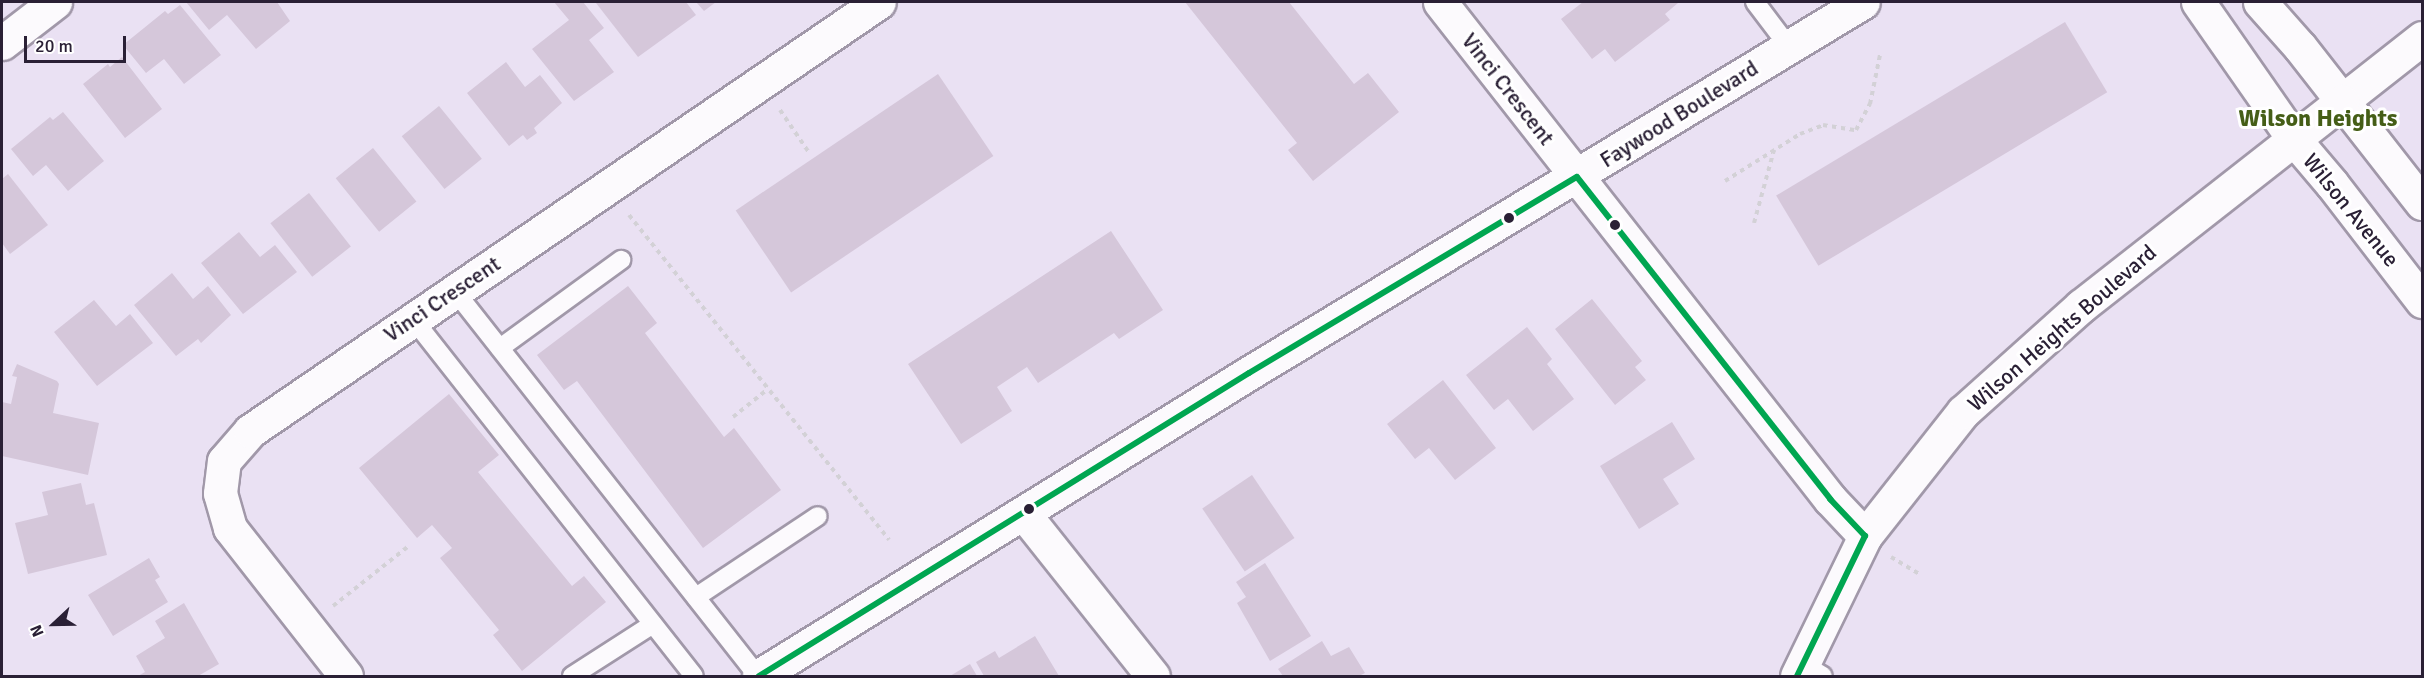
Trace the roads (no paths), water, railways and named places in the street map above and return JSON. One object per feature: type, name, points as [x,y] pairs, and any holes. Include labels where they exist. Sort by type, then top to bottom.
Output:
[{"type":"street","points":[[2,43],[55,2]]},
{"type":"street","name":"Vinci Crescent","points":[[346,676],[230,528],[220,493],[224,462],[250,431],[606,186],[879,2]]},
{"type":"street","name":"Vinci Crescent","points":[[1440,2],[1830,499],[1866,536]]},
{"type":"street","name":"Faywood Boulevard","points":[[758,676],[1250,373],[1578,177],[1863,2]]},
{"type":"street","name":"Wilson Avenue","points":[[2198,2],[2293,138],[2332,184],[2422,300]]},
{"type":"street","points":[[2260,2],[2422,203]]},
{"type":"street","name":"Wilson Heights Boulevard","points":[[1808,672],[1866,536],[1963,412],[2081,306],[2422,38]]},
{"type":"street","points":[[1024,514],[1153,676]]},
{"type":"lane","points":[[1755,2],[1789,47]]},
{"type":"lane","points":[[500,348],[621,260]]},
{"type":"lane","points":[[454,290],[758,676]]},
{"type":"lane","points":[[413,319],[694,676]]},
{"type":"lane","points":[[696,597],[818,516]]},
{"type":"lane","points":[[572,676],[654,624]]},
{"type":"district","name":"Wilson Heights","points":[[2318,119]]}]
